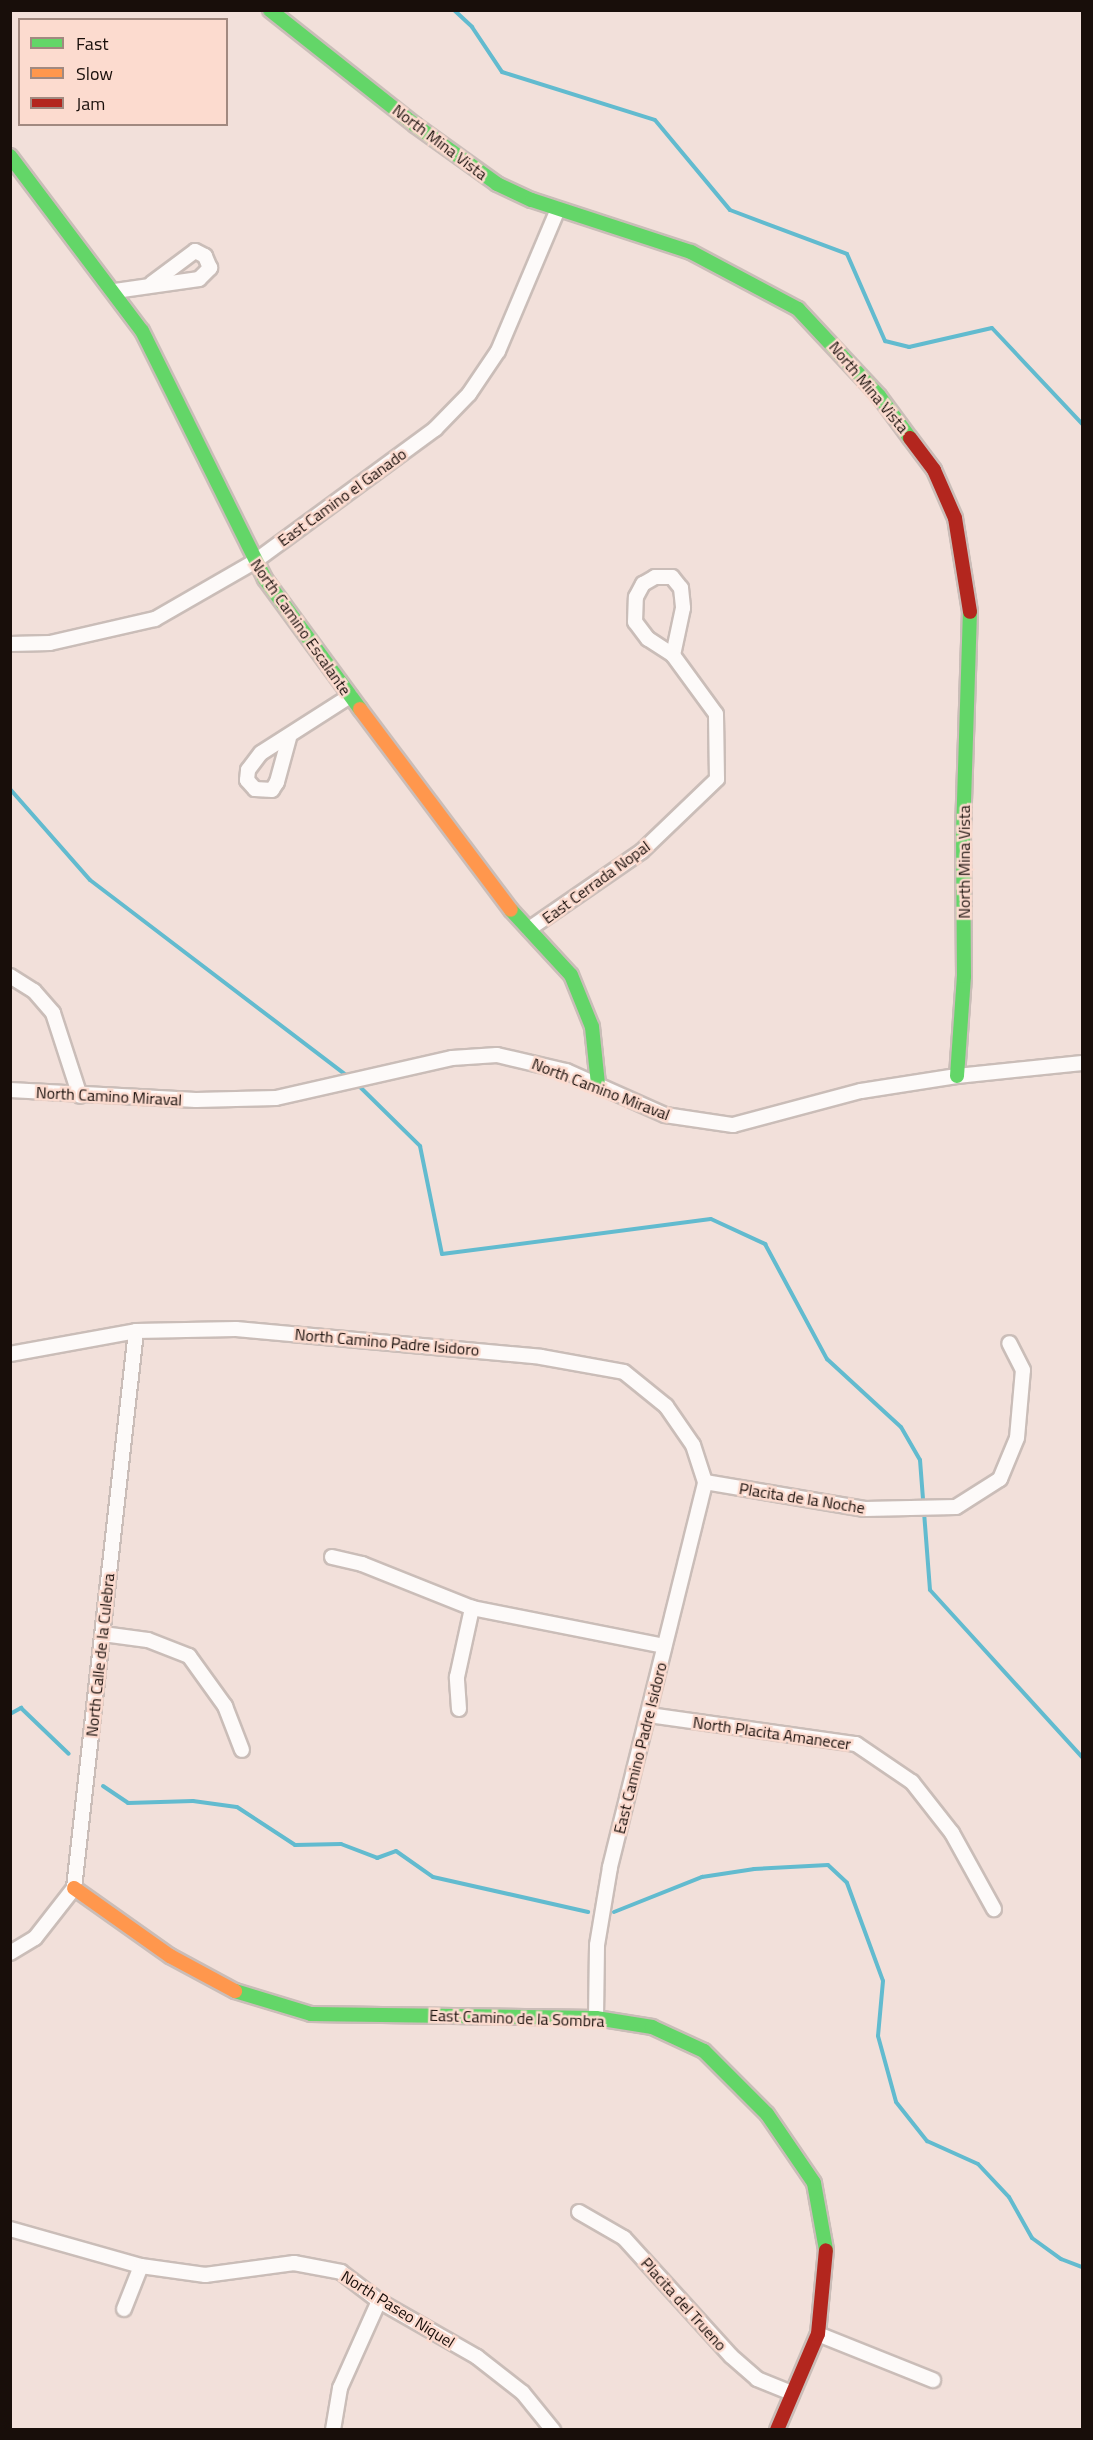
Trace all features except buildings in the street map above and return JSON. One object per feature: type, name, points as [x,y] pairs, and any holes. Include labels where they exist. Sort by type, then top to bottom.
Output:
[{"type":"street","name":"North Mina Vista","points":[[270,10],[477,171],[513,192],[685,250],[756,284],[798,309],[830,339],[919,447],[948,497],[962,547],[971,617],[963,833],[964,976],[957,1076]]},
{"type":"street","name":"North Camino Escalante","points":[[10,156],[115,291],[150,345],[254,562],[494,892],[564,964],[578,987],[596,1041],[598,1084]]},
{"type":"street","name":"East Camino el Ganado","points":[[10,644],[50,643],[146,622],[254,562],[435,429],[469,394],[505,336],[558,209]]},
{"type":"street","points":[[115,291],[152,283]]},
{"type":"street","name":"East Cerrada Nopal","points":[[529,929],[642,851],[717,780],[716,714],[673,655],[648,639],[635,622],[636,597],[643,584],[655,577],[672,577],[681,588],[683,608],[673,655]]},
{"type":"street","points":[[289,738],[350,696]]},
{"type":"street","points":[[10,976],[34,991],[53,1013],[80,1096]]},
{"type":"street","name":"North Camino Miraval","points":[[10,1090],[80,1096],[276,1098],[482,1054],[539,1063],[598,1084],[665,1114],[733,1125],[861,1091],[957,1076],[1083,1063]]},
{"type":"street","name":"North Camino Padre Isidoro","points":[[10,1354],[136,1331],[236,1329],[542,1357],[624,1372],[666,1406],[693,1445],[705,1482]]},
{"type":"street","name":"North Calle de la Culebra","points":[[74,1888],[136,1331]]},
{"type":"street","name":"Placita de la Noche","points":[[705,1482],[865,1509],[956,1507],[1000,1479],[1017,1438],[1023,1370],[1009,1343]]},
{"type":"street","name":"East Camino Padre Isidoro","points":[[596,2018],[597,1945],[608,1878],[705,1482]]},
{"type":"street","points":[[332,1557],[362,1564],[472,1608],[664,1646]]},
{"type":"street","points":[[459,1709],[457,1677],[472,1608]]},
{"type":"street","points":[[103,1634],[148,1640],[189,1656],[225,1706],[242,1750]]},
{"type":"street","name":"North Placita Amanecer","points":[[649,1715],[855,1744],[912,1782],[952,1833],[994,1908]]},
{"type":"street","points":[[10,1953],[35,1938],[74,1888]]},
{"type":"street","name":"East Camino de la Sombra","points":[[74,1888],[170,1956],[246,1998],[311,2014],[596,2018],[652,2028],[704,2051],[767,2114],[813,2183],[826,2252],[818,2334],[777,2430]]},
{"type":"street","name":"Placita del Trueno","points":[[579,2212],[624,2238],[731,2356],[757,2379],[792,2393]]},
{"type":"street","name":"North Paseo Niquel","points":[[10,2229],[141,2265],[205,2275],[294,2263],[341,2272],[379,2301],[477,2357],[523,2393],[553,2430]]},
{"type":"street","points":[[124,2309],[141,2265]]},
{"type":"street","points":[[333,2430],[340,2388],[379,2301]]},
{"type":"street","points":[[818,2334],[933,2380]]},
{"type":"waterway","points":[[454,10],[472,27],[502,72],[655,120],[730,210],[847,254],[885,341],[909,347],[992,328],[1082,424]]},
{"type":"waterway","points":[[10,789],[90,880],[350,1078]]},
{"type":"waterway","points":[[356,1083],[420,1146],[442,1254],[711,1219],[765,1244],[827,1359],[901,1427],[920,1460],[930,1590],[1082,1757]]},
{"type":"waterway","points":[[10,1714],[21,1708],[69,1754]]},
{"type":"waterway","points":[[103,1786],[128,1803],[193,1801],[237,1807],[295,1845],[341,1844],[377,1858],[396,1851],[433,1877],[588,1912]]},
{"type":"waterway","points":[[614,1912],[702,1877],[754,1869],[828,1865],[847,1883],[883,1981],[878,2036],[896,2102],[927,2141],[978,2164],[1009,2197],[1032,2238],[1061,2259],[1082,2267]]},
{"type":"traffic: fast","points":[[270,10],[415,125],[497,184],[532,200],[691,252],[798,309],[879,396],[910,438]]},
{"type":"traffic: fast","points":[[10,156],[142,331],[265,579],[360,709]]},
{"type":"traffic: fast","points":[[957,1076],[964,976],[963,833],[970,612]]},
{"type":"traffic: fast","points":[[511,910],[571,975],[592,1027],[598,1084]]},
{"type":"traffic: fast","points":[[235,1991],[311,2014],[596,2018],[652,2027],[704,2051],[767,2114],[814,2183],[826,2250]]},
{"type":"traffic: slow","points":[[360,709],[511,910]]},
{"type":"traffic: slow","points":[[74,1888],[170,1956],[235,1991]]},
{"type":"traffic: jam","points":[[910,438],[934,470],[955,518],[970,612]]},
{"type":"traffic: jam","points":[[777,2430],[818,2334],[826,2250]]}]
